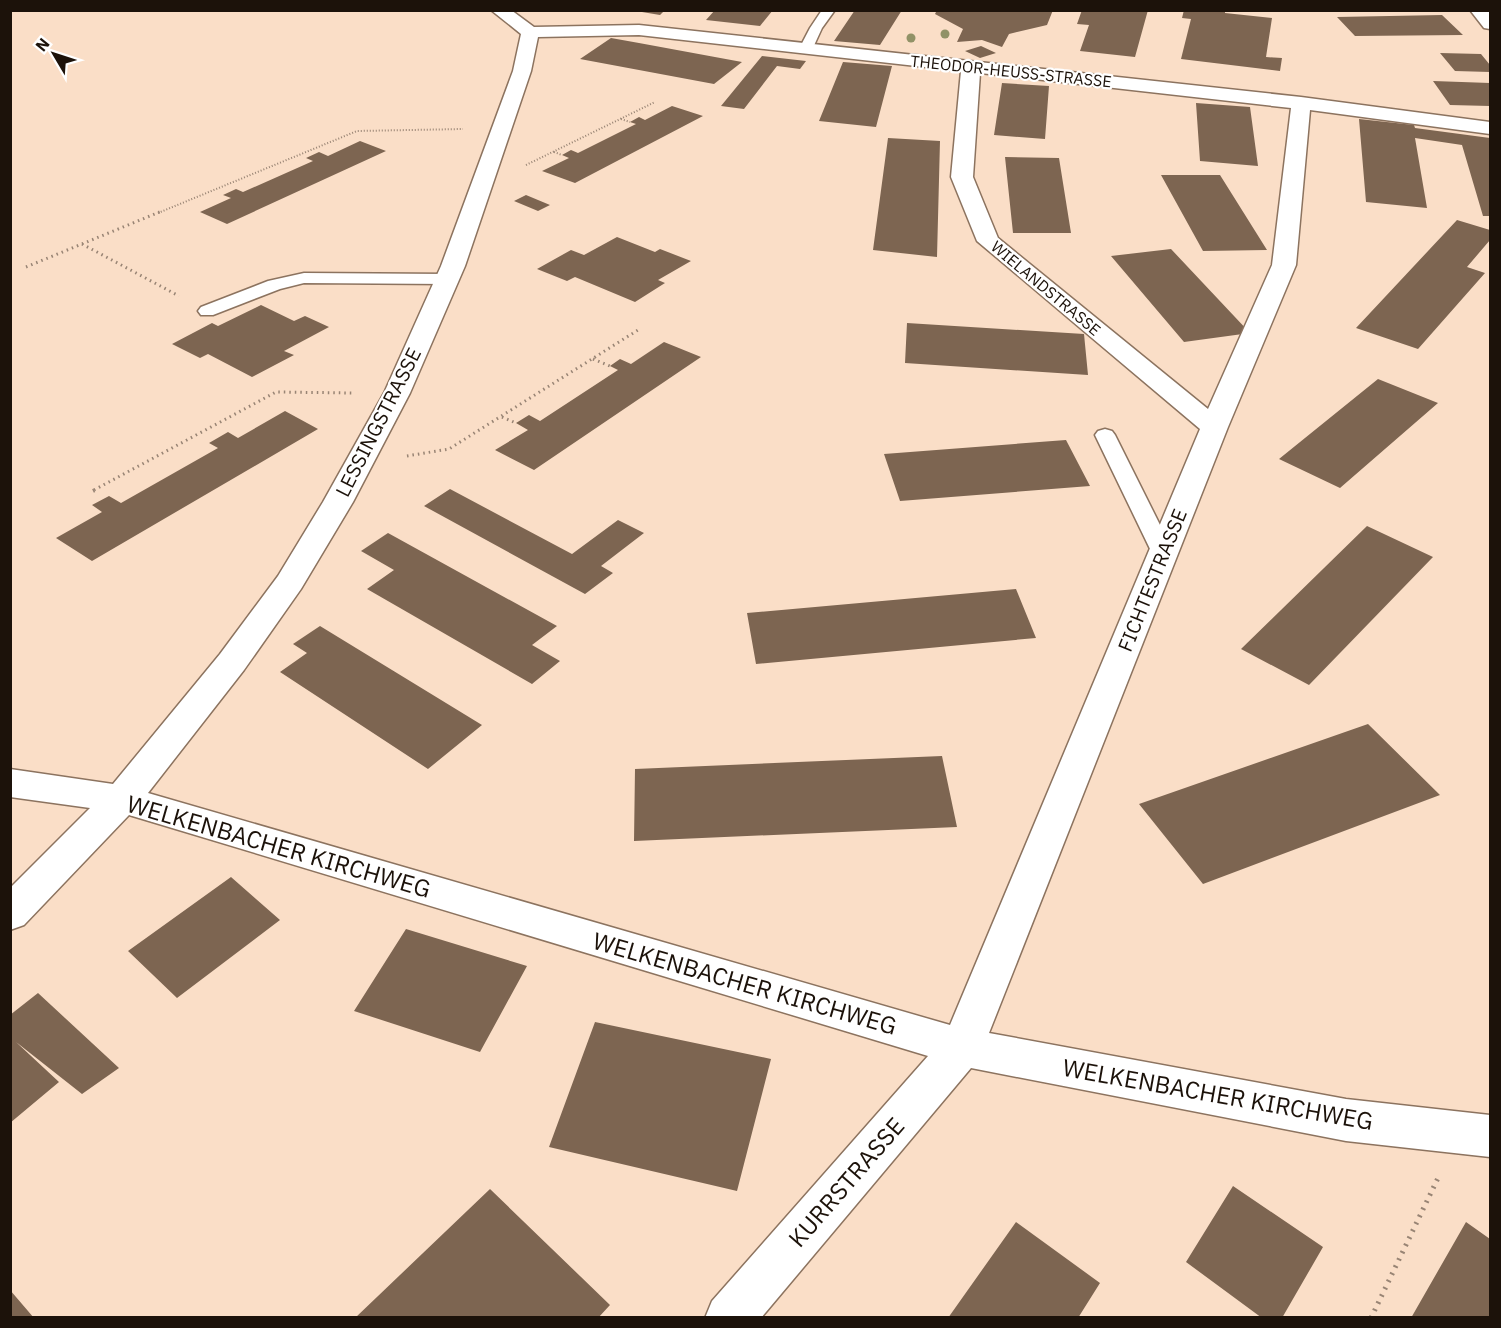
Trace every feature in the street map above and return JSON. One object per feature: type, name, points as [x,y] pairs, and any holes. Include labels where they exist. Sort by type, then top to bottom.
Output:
[{"type":"street","points":[[499,10],[530,32]]},
{"type":"street","points":[[1478,10],[1491,24]]},
{"type":"street","name":"THEODOR-HEUSS-STRASSE","points":[[530,32],[639,30],[1301,103],[1491,128]]},
{"type":"street","name":"LESSINGSTRASSE","points":[[10,915],[122,799],[232,662],[283,591],[397,393],[447,279],[487,174],[522,71],[530,32]]},
{"type":"street","name":"WIELANDSTRASSE","points":[[971,67],[962,177],[988,241],[1214,427]]},
{"type":"street","name":"FICHTESTRASSE","points":[[962,1047],[1214,427],[1284,265],[1301,103]]},
{"type":"street","name":"WELKENBACHER KIRCHWEG","points":[[10,783],[122,799],[962,1047],[1346,1120],[1475,1134]]},
{"type":"street","name":"KURRSTRASSE","points":[[729,1317],[962,1047]]},
{"type":"lane","points":[[806,49],[816,28],[829,10]]},
{"type":"lane","points":[[207,311],[274,285],[304,278],[447,279]]},
{"type":"lane","points":[[1106,435],[1163,553]]},
{"type":"path","points":[[487,174],[519,169],[655,102]]},
{"type":"path","points":[[620,119],[630,122]]},
{"type":"path","points":[[26,267],[357,131],[503,128]]},
{"type":"path","points":[[553,152],[562,155]]},
{"type":"path","points":[[82,244],[207,311]]},
{"type":"path","points":[[358,463],[449,449],[638,330]]},
{"type":"path","points":[[593,359],[609,366]]},
{"type":"path","points":[[93,491],[276,392],[397,393]]},
{"type":"path","points":[[501,416],[516,423]]},
{"type":"path","points":[[1371,1317],[1475,1134]]},
{"type":"building","points":[[630,10],[665,10],[660,15]]},
{"type":"building","points":[[715,10],[773,10],[760,26],[706,20]]},
{"type":"building","points":[[855,10],[902,10],[880,45],[834,41]]},
{"type":"building","points":[[937,10],[1053,10],[1047,25],[1009,34],[1002,47],[982,40],[957,42],[963,29],[935,14]]},
{"type":"building","points":[[1082,10],[1148,10],[1135,57],[1080,51],[1089,25],[1077,24]]},
{"type":"building","points":[[1184,10],[1225,10],[1225,13],[1272,18],[1266,57],[1282,58],[1280,71],[1181,59],[1191,19],[1182,18]]},
{"type":"building","points":[[1442,15],[1463,35],[1355,36],[1337,17]]},
{"type":"building","points":[[611,38],[742,62],[714,84],[580,59]]},
{"type":"building","points":[[981,46],[996,53],[980,58],[965,51]]},
{"type":"building","points":[[1440,53],[1481,54],[1490,65],[1490,72],[1455,71]]},
{"type":"building","points":[[762,56],[806,61],[800,69],[777,66],[744,109],[721,106]]},
{"type":"building","points":[[843,62],[892,66],[876,127],[819,121]]},
{"type":"building","points":[[1433,81],[1490,83],[1490,106],[1450,105]]},
{"type":"building","points":[[1002,83],[1049,86],[1045,139],[994,135]]},
{"type":"building","points":[[1196,103],[1250,107],[1258,166],[1200,161]]},
{"type":"building","points":[[672,106],[703,116],[575,183],[542,171],[569,158],[562,155],[571,150],[578,153],[636,124],[630,122],[639,117],[645,120]]},
{"type":"building","points":[[1359,119],[1414,125],[1415,128],[1490,138],[1490,216],[1483,216],[1462,145],[1415,138],[1427,208],[1366,202]]},
{"type":"building","points":[[888,138],[940,141],[937,257],[873,250]]},
{"type":"building","points":[[360,141],[386,151],[227,224],[200,212],[231,198],[223,195],[236,189],[243,192],[313,161],[306,158],[319,152],[328,156]]},
{"type":"building","points":[[1005,157],[1059,158],[1071,233],[1013,233]]},
{"type":"building","points":[[1161,175],[1220,175],[1267,250],[1203,251]]},
{"type":"building","points":[[526,195],[550,205],[538,211],[514,201]]},
{"type":"building","points":[[1457,220],[1490,230],[1490,240],[1467,267],[1485,273],[1418,349],[1356,328]]},
{"type":"building","points":[[617,237],[655,252],[660,249],[691,261],[658,280],[665,283],[635,302],[575,277],[567,281],[537,269],[571,250],[584,255]]},
{"type":"building","points":[[1171,249],[1250,333],[1184,342],[1111,256]]},
{"type":"building","points":[[261,305],[294,321],[305,316],[329,327],[284,351],[294,355],[252,377],[208,354],[200,358],[172,344],[212,323],[218,326]]},
{"type":"building","points":[[907,323],[1084,334],[1088,375],[905,363]]},
{"type":"building","points":[[664,342],[701,357],[534,470],[495,450],[528,430],[516,423],[529,415],[540,421],[618,370],[610,366],[620,359],[631,364]]},
{"type":"building","points":[[1378,379],[1438,403],[1340,488],[1279,459]]},
{"type":"building","points":[[285,411],[318,429],[92,561],[56,538],[102,512],[92,505],[109,496],[121,503],[218,448],[209,443],[228,432],[238,438]]},
{"type":"building","points":[[1066,440],[1090,486],[900,501],[884,454]]},
{"type":"building","points":[[450,489],[572,554],[618,520],[644,533],[601,566],[613,573],[585,594],[424,506]]},
{"type":"building","points":[[1367,526],[1433,557],[1309,685],[1241,649]]},
{"type":"building","points":[[388,533],[557,626],[532,645],[560,661],[532,684],[367,589],[394,570],[361,551]]},
{"type":"building","points":[[1016,589],[1036,638],[756,664],[747,613]]},
{"type":"building","points":[[320,626],[482,725],[428,769],[280,672],[307,653],[293,644]]},
{"type":"building","points":[[1368,724],[1440,795],[1203,884],[1139,804]]},
{"type":"building","points":[[942,756],[957,827],[634,841],[635,769]]},
{"type":"building","points":[[231,877],[280,920],[177,998],[128,951]]},
{"type":"building","points":[[406,929],[527,966],[480,1052],[354,1011]]},
{"type":"building","points":[[38,993],[119,1068],[82,1094],[16,1042],[59,1082],[10,1123],[10,1015]]},
{"type":"building","points":[[595,1022],[771,1059],[737,1191],[549,1147]]},
{"type":"building","points":[[1233,1186],[1323,1247],[1282,1318],[1262,1318],[1186,1262]]},
{"type":"building","points":[[490,1189],[610,1305],[598,1318],[355,1318]]},
{"type":"building","points":[[1016,1222],[1100,1283],[1078,1318],[948,1318]]},
{"type":"building","points":[[1466,1222],[1490,1239],[1490,1318],[1411,1318]]},
{"type":"building","points":[[10,1290],[34,1318],[10,1318]]}]
